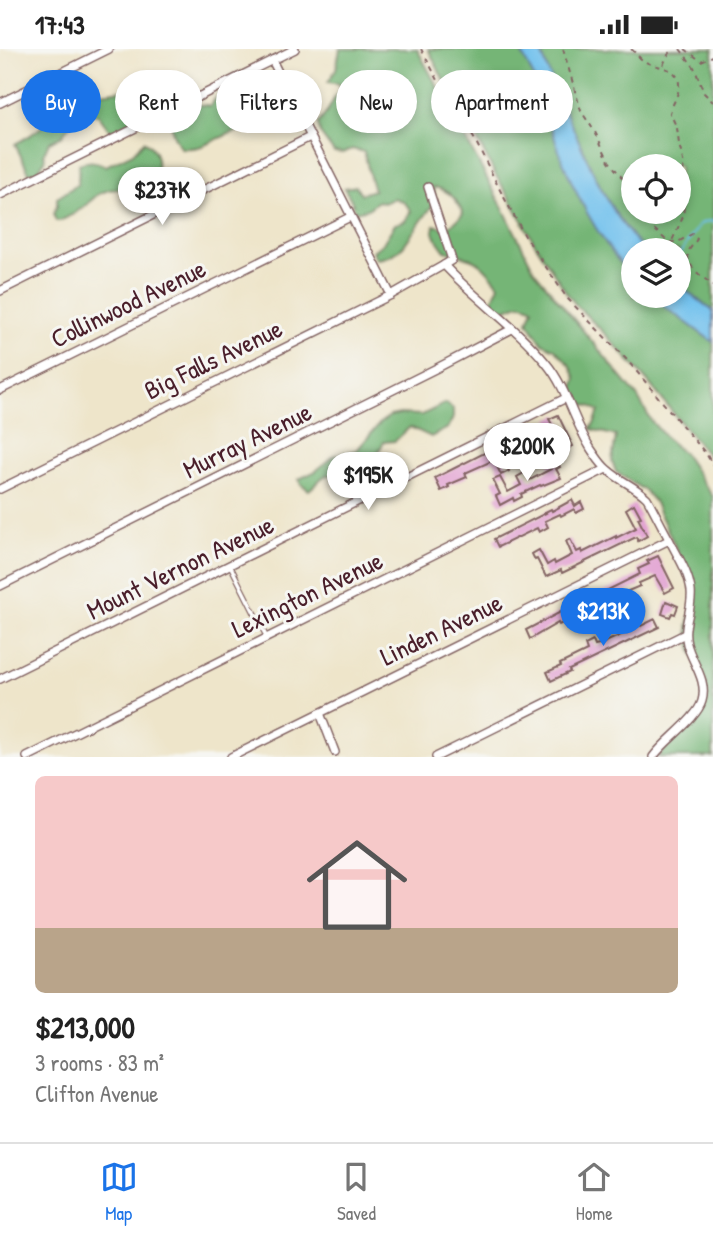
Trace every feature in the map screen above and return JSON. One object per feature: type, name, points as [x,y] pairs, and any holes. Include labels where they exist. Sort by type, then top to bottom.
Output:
[{"type":"street","points":[[0,103],[109,49]]},
{"type":"street","points":[[0,195],[295,49]]},
{"type":"street","points":[[272,61],[391,295]]},
{"type":"street","points":[[0,291],[310,137]]},
{"type":"street","points":[[428,187],[452,260],[444,265],[546,363],[590,448],[606,469],[647,498],[682,564],[691,589],[685,634],[704,690],[700,707],[653,757]]},
{"type":"street","name":"Collinwood Avenue","points":[[0,390],[350,217]]},
{"type":"street","name":"Big Falls Avenue","points":[[0,489],[391,295],[444,265]]},
{"type":"street","name":"Murray Avenue","points":[[0,586],[512,329]]},
{"type":"street","name":"Mount Vernon Avenue","points":[[0,679],[566,398]]},
{"type":"street","name":"Lexington Avenue","points":[[27,757],[606,469]]},
{"type":"street","name":"Linden Avenue","points":[[231,757],[669,540]]},
{"type":"street","points":[[436,757],[685,634]]},
{"type":"street","points":[[320,713],[335,752]]},
{"type":"lane","points":[[230,565],[267,638]]},
{"type":"path","points":[[421,49],[475,140],[525,236],[567,299],[627,360],[707,455],[713,466]]},
{"type":"path","points":[[563,49],[581,111],[609,161],[621,176]]},
{"type":"path","points":[[631,49],[645,62],[674,72],[679,82],[679,90],[670,113],[677,128],[684,165],[684,206],[683,217],[673,238]]},
{"type":"path","points":[[662,66],[674,49]]},
{"type":"path","points":[[680,49],[694,67],[705,93],[713,102]]},
{"type":"path","points":[[685,49],[701,61],[713,56]]},
{"type":"path","points":[[652,224],[663,238]]},
{"type":"path","points":[[685,238],[692,234],[697,239],[691,247]]},
{"type":"path","points":[[691,262],[698,273],[713,285]]},
{"type":"green space","points":[[340,49],[417,49],[431,75],[431,133],[462,133],[535,272],[637,396],[652,422],[685,455],[713,497],[713,757],[658,757],[699,712],[706,684],[689,638],[688,626],[694,587],[654,501],[645,491],[616,472],[612,461],[616,436],[590,429],[599,411],[579,404],[574,391],[576,378],[570,365],[555,349],[542,343],[528,322],[533,308],[520,304],[502,310],[492,301],[499,285],[486,270],[470,258],[445,251],[438,242],[434,225],[445,228],[463,214],[452,196],[434,187],[435,202],[404,245],[392,255],[376,259],[373,251],[383,243],[395,224],[405,221],[411,211],[405,203],[395,198],[384,203],[378,201],[368,209],[355,212],[344,188],[356,186],[361,194],[374,190],[364,152],[352,149],[343,153],[334,152],[320,133],[322,119],[336,95],[336,133],[417,133],[417,70],[336,70],[336,83],[328,82],[336,69]]},
{"type":"green space","points":[[428,49],[519,49],[532,70],[439,70]]},
{"type":"green space","points":[[540,49],[713,49],[713,311],[691,294],[691,238],[633,238],[622,224],[691,224],[691,154],[621,154],[621,222],[591,168],[573,128],[573,70],[548,70]]},
{"type":"green space","points":[[115,91],[115,130],[110,131],[101,119],[101,93]]},
{"type":"green space","points":[[216,98],[216,133],[232,133],[201,146],[181,148],[173,133],[202,133],[202,105],[210,106]]},
{"type":"green space","points":[[34,133],[64,133],[49,142],[44,153],[45,160],[37,172],[29,173],[15,144]]},
{"type":"green space","points":[[474,133],[557,133],[621,265],[621,308],[666,308],[713,342],[713,462],[648,382],[566,292],[495,174]]},
{"type":"green space","points":[[144,141],[155,153],[157,169],[136,187],[108,190],[97,195],[74,214],[56,221],[53,214],[57,198],[78,184],[79,164],[93,162],[106,166],[133,153]]},
{"type":"green space","points":[[446,403],[453,409],[453,418],[448,428],[431,437],[410,427],[395,441],[384,442],[367,471],[341,480],[327,475],[309,490],[301,484],[299,479],[316,471],[333,456],[357,450],[381,422],[390,416],[422,415]]},
{"type":"water","points":[[519,49],[540,49],[548,70],[530,70]]},
{"type":"water","points":[[573,128],[598,183],[621,224],[633,238],[621,238],[621,264],[595,227],[553,133],[573,133]]},
{"type":"water","points":[[691,294],[713,311],[713,342],[666,308],[691,308]]},
{"type":"building","points":[[558,415],[573,446],[560,452],[551,432],[555,430],[549,419]]},
{"type":"building","points":[[533,428],[537,436],[515,448],[511,440]]},
{"type":"building","points":[[498,446],[509,471],[501,475],[494,460],[465,473],[467,477],[441,491],[435,478]]},
{"type":"building","points":[[555,457],[560,467],[556,469],[561,478],[500,505],[496,496],[500,494],[493,480],[500,477],[508,492],[521,485],[517,477],[526,472],[530,480],[551,469],[547,461]]},
{"type":"building","points":[[572,500],[575,506],[581,502],[584,509],[576,513],[574,509],[561,516],[560,514],[545,521],[548,527],[539,532],[537,528],[498,547],[494,539]]},
{"type":"building","points":[[634,504],[647,536],[638,541],[636,537],[562,573],[561,570],[546,577],[532,554],[539,550],[547,565],[554,561],[555,564],[572,555],[566,541],[570,539],[577,552],[581,550],[582,553],[616,538],[636,528],[626,509]]},
{"type":"building","points":[[658,556],[674,588],[665,593],[655,576],[639,583],[640,586],[572,616],[573,618],[530,639],[526,630],[640,574],[638,569]]},
{"type":"building","points":[[666,601],[678,606],[675,614],[672,613],[670,617],[662,614]]},
{"type":"building","points":[[655,619],[659,627],[551,681],[547,672],[587,651],[585,645],[593,641],[595,646],[599,645],[630,631],[628,625],[638,620],[641,626]]},
{"type":"waterway","points":[[691,238],[700,224],[713,222]]}]
